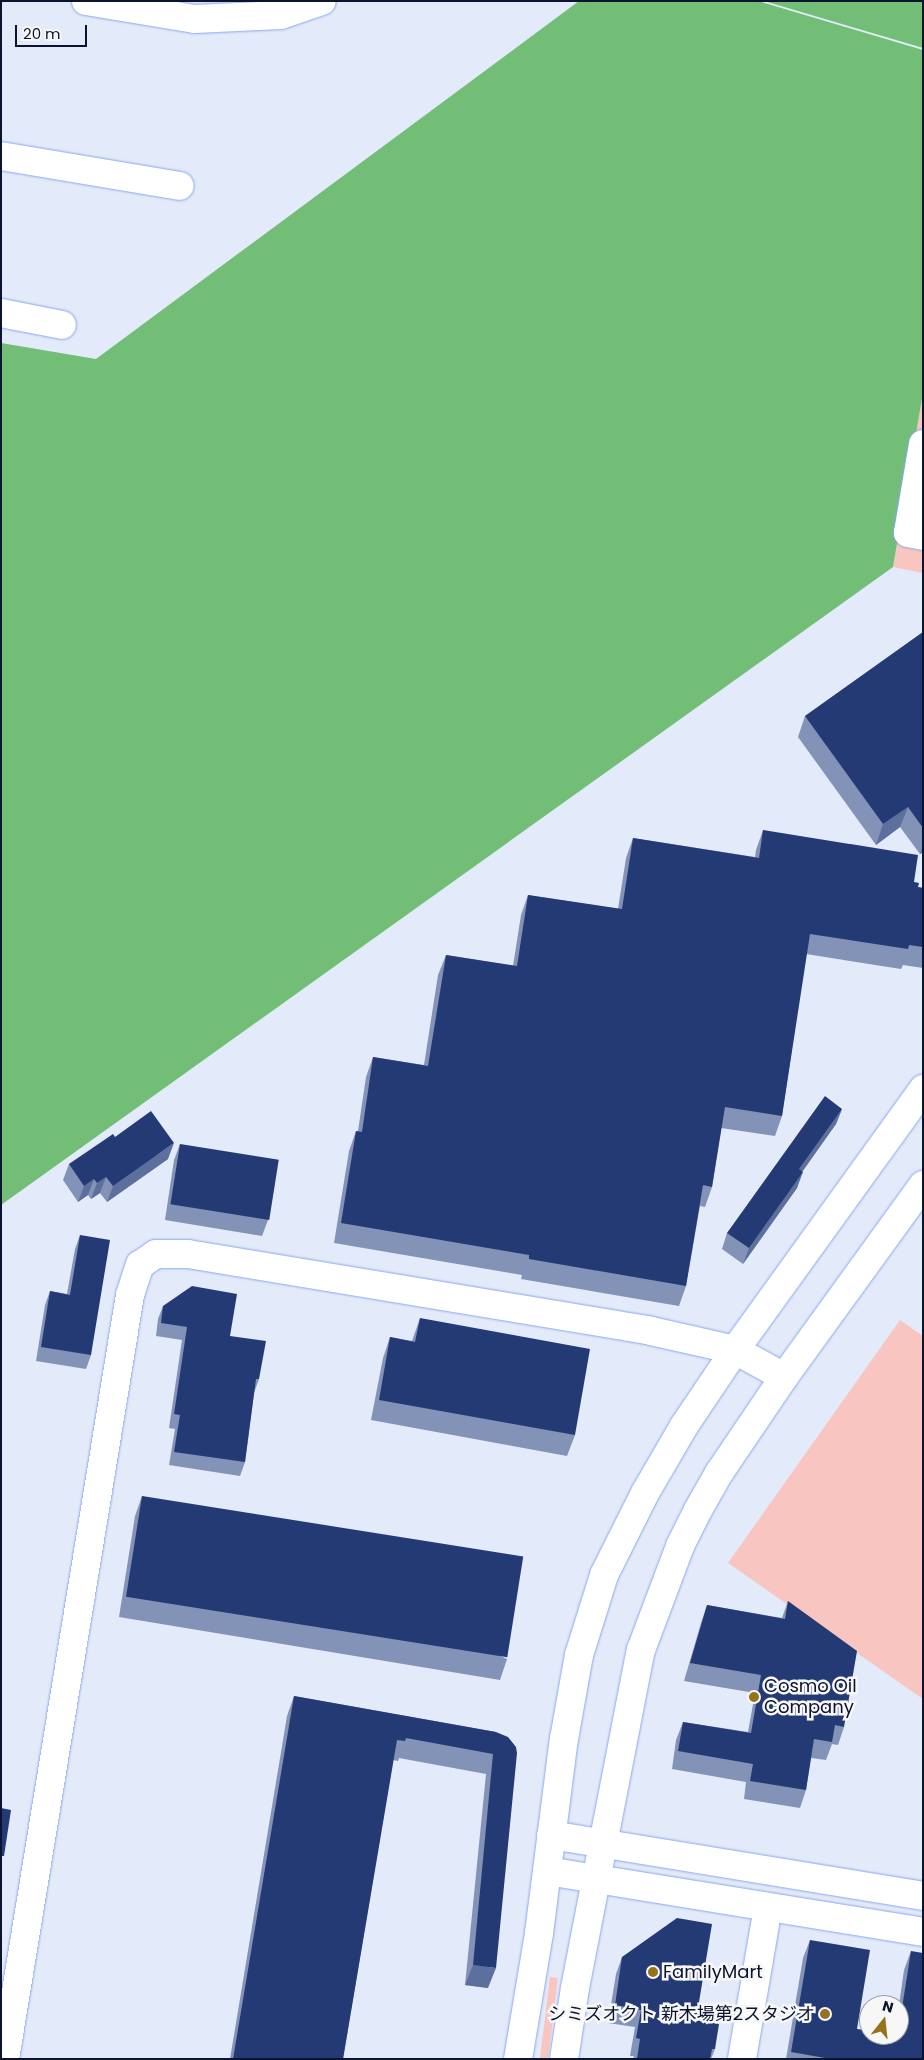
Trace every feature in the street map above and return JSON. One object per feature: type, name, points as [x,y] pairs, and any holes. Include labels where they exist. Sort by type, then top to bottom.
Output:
[{"type":"street","points":[[86,1],[195,19],[281,14],[322,1]]},
{"type":"street","points":[[1,156],[180,186]]},
{"type":"street","points":[[1,313],[62,325]]},
{"type":"street","points":[[923,444],[908,533],[923,536]]},
{"type":"street","points":[[518,2059],[547,1871],[564,1739],[579,1655],[604,1574],[645,1493],[679,1435],[735,1350],[923,1089]]},
{"type":"street","points":[[564,2059],[596,1879],[641,1650],[661,1595],[698,1510],[719,1473],[784,1377],[923,1185]]},
{"type":"street","points":[[5,2059],[130,1295],[140,1266],[156,1254],[188,1254],[650,1331],[735,1350],[784,1377]]},
{"type":"street","points":[[551,1835],[923,1896]]},
{"type":"street","points":[[547,1871],[923,1932]]},
{"type":"street","points":[[742,2059],[768,1907]]},
{"type":"shaded area","points":[[579,1],[758,1],[923,50],[923,393],[893,567],[1,1205],[1,343],[96,359]]},
{"type":"shaded area","points":[[764,1],[923,1],[923,48]]},
{"type":"shaded area","points":[[923,393],[923,573],[893,567]]},
{"type":"shaded area","points":[[900,1320],[923,1336],[923,1699],[728,1563]]},
{"type":"shaded area","points":[[550,1977],[558,1978],[548,2059],[540,2059]]},
{"type":"building","points":[[923,632],[923,828],[908,807],[883,824],[805,716]]},
{"type":"building","points":[[763,830],[918,855],[914,882],[919,883],[918,887],[923,888],[923,947],[909,945],[908,949],[810,934],[782,1116],[725,1107],[712,1187],[703,1185],[686,1286],[529,1259],[529,1255],[341,1223],[356,1131],[362,1132],[373,1057],[428,1066],[446,955],[517,966],[528,895],[622,909],[633,838],[759,858]]},
{"type":"building","points":[[825,1096],[842,1109],[799,1169],[803,1172],[749,1248],[727,1233]]},
{"type":"building","points":[[151,1111],[174,1143],[113,1186],[106,1177],[97,1183],[94,1179],[84,1186],[69,1164],[113,1134],[115,1137]]},
{"type":"building","points":[[180,1144],[279,1160],[269,1220],[170,1204]]},
{"type":"building","points":[[80,1235],[110,1240],[91,1355],[41,1347],[50,1291],[70,1295]]},
{"type":"building","points":[[192,1286],[237,1294],[230,1336],[266,1341],[259,1379],[256,1379],[245,1462],[174,1452],[180,1415],[174,1414],[187,1327],[161,1323],[163,1306]]},
{"type":"building","points":[[420,1318],[590,1349],[575,1435],[379,1400],[390,1337],[415,1342]]},
{"type":"building","points":[[142,1496],[523,1556],[507,1657],[126,1597]]},
{"type":"building","points":[[788,1601],[857,1651],[844,1727],[835,1725],[832,1742],[814,1739],[806,1790],[750,1781],[753,1764],[678,1751],[683,1722],[751,1733],[761,1675],[690,1663],[707,1605],[785,1619]]},
{"type":"building","points":[[294,1696],[496,1732],[508,1737],[516,1747],[517,1753],[496,1968],[473,1965],[493,1754],[406,1738],[405,1741],[397,1740],[343,2059],[233,2059]]},
{"type":"building","points":[[1,1808],[11,1810],[4,1856],[1,1856]]},
{"type":"building","points":[[677,1918],[712,1924],[696,2020],[719,2024],[715,2049],[712,2049],[710,2059],[637,2059],[640,2039],[636,2038],[641,2010],[615,2005],[622,1957]]},
{"type":"building","points":[[810,1940],[870,1950],[863,1995],[859,1995],[857,2029],[859,2029],[859,2045],[909,2045],[909,1995],[904,1995],[911,1951],[923,1953],[923,2059],[831,2059],[791,2052]]},
{"type":"place","name":"Cosmo Oil Company","points":[[754,1697]]},
{"type":"place","name":"FamilyMart","points":[[653,1972]]},
{"type":"place","name":"シミズオクト 新木場第2スタジオ","points":[[825,2014]]}]
